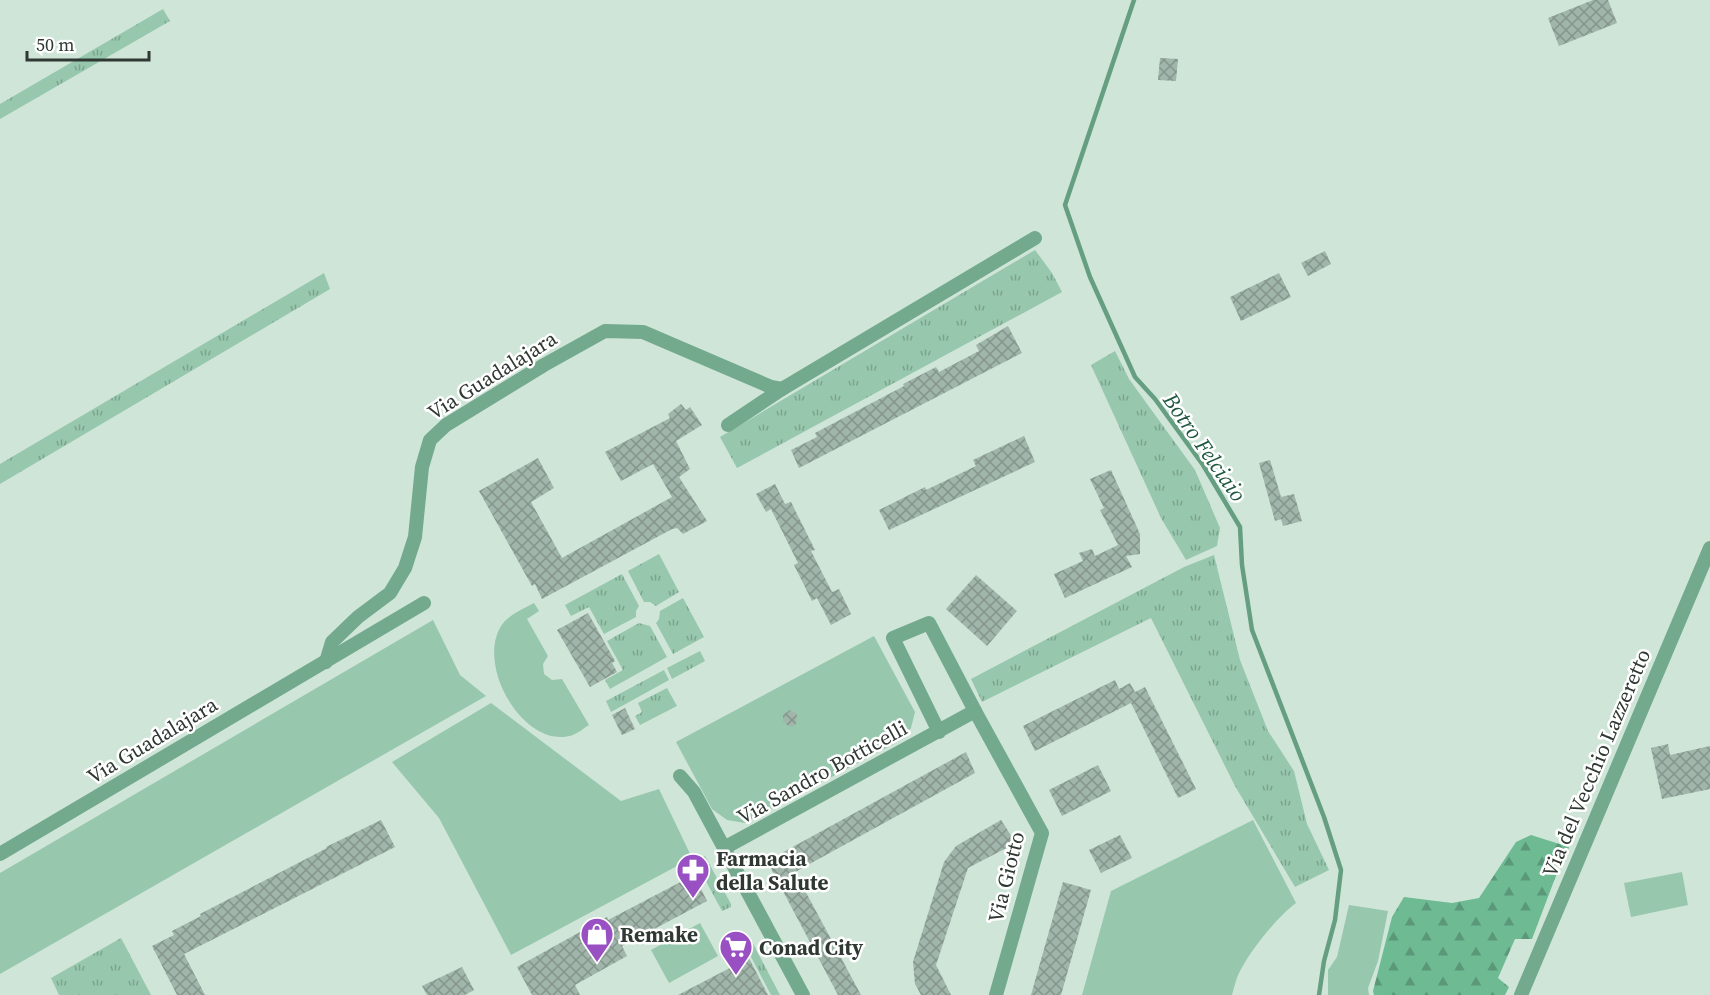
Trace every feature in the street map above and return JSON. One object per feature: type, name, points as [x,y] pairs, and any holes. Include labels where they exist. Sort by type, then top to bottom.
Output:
[{"type":"street","points":[[728,425],[782,389],[1035,238]]},
{"type":"street","name":"Via Guadalajara","points":[[326,662],[332,642],[358,617],[390,592],[405,568],[415,537],[423,467],[430,440],[446,426],[544,365],[605,331],[644,332],[771,387],[782,389]]},
{"type":"street","name":"Via del Vecchio Lazzeretto","points":[[1521,995],[1710,548]]},
{"type":"street","name":"Via Guadalajara","points":[[0,854],[424,603]]},
{"type":"street","name":"Via Sandro Botticelli","points":[[724,848],[939,732],[975,711],[929,623],[893,638],[939,732]]},
{"type":"street","name":"Via Giotto","points":[[975,711],[1042,833],[996,995]]},
{"type":"street","points":[[680,776],[694,792],[803,995]]},
{"type":"green space","points":[[163,9],[170,21],[0,119],[0,104]]},
{"type":"green space","points":[[1035,250],[1052,273],[1062,292],[737,468],[720,437]]},
{"type":"green space","points":[[324,273],[330,289],[0,484],[0,464]]},
{"type":"green space","points":[[1115,351],[1129,379],[1195,470],[1220,528],[1217,546],[1186,560],[1161,518],[1091,365]]},
{"type":"green space","points":[[659,554],[679,592],[656,606],[650,602],[644,602],[628,571]]},
{"type":"green space","points":[[1214,555],[1240,660],[1268,731],[1294,771],[1307,824],[1329,870],[1295,887],[1235,786],[1151,618],[982,702],[971,679],[1184,567]]},
{"type":"green space","points":[[622,574],[639,606],[636,617],[604,634],[589,607],[571,616],[565,605]]},
{"type":"green space","points":[[683,598],[704,637],[673,654],[656,623],[660,611]]},
{"type":"green space","points":[[534,603],[539,611],[527,619],[548,656],[543,664],[544,674],[552,680],[562,679],[589,725],[573,735],[555,737],[537,730],[521,717],[508,700],[499,679],[494,658],[496,639],[507,619]]},
{"type":"green space","points":[[433,620],[460,675],[486,696],[0,974],[0,873]]},
{"type":"green space","points":[[639,623],[650,626],[667,657],[610,689],[605,680],[623,670],[607,641]]},
{"type":"green space","points":[[874,636],[915,712],[911,728],[905,738],[745,823],[727,820],[712,809],[676,742]]},
{"type":"green space","points":[[700,651],[705,661],[672,679],[667,668]]},
{"type":"green space","points":[[664,670],[669,680],[611,712],[606,701]]},
{"type":"green space","points":[[667,688],[677,706],[640,725],[635,716],[642,712],[638,703]]},
{"type":"green space","points":[[491,703],[621,801],[659,789],[692,858],[511,955],[439,818],[392,762]]},
{"type":"green space","points":[[1253,820],[1296,903],[1264,935],[1250,955],[1238,975],[1232,995],[1082,995],[1111,891]]},
{"type":"green space","points":[[1531,835],[1569,847],[1566,856],[1554,859],[1557,873],[1532,939],[1515,939],[1498,978],[1509,987],[1505,995],[1374,995],[1373,991],[1392,917],[1404,897],[1452,903],[1479,898],[1516,842]]},
{"type":"green space","points":[[705,856],[731,904],[731,907],[722,911],[695,861]]},
{"type":"green space","points":[[1682,872],[1688,905],[1631,917],[1624,883]]},
{"type":"green space","points":[[1349,905],[1388,911],[1378,961],[1368,988],[1369,995],[1328,995],[1328,970],[1337,957]]},
{"type":"green space","points":[[700,923],[718,956],[669,983],[651,950]]},
{"type":"green space","points":[[749,936],[780,995],[771,995],[750,955],[746,956],[738,942]]},
{"type":"green space","points":[[121,938],[151,995],[59,995],[51,978]]},
{"type":"building","points":[[1593,0],[1608,0],[1617,23],[1559,46],[1548,18]]},
{"type":"building","points":[[1160,58],[1178,59],[1176,81],[1158,80]]},
{"type":"building","points":[[1325,251],[1331,264],[1308,276],[1301,263]]},
{"type":"building","points":[[1279,273],[1291,297],[1241,321],[1230,297]]},
{"type":"building","points":[[1008,326],[1022,353],[799,468],[791,450],[817,437],[815,433],[936,367],[939,372],[979,351],[976,345]]},
{"type":"building","points":[[681,404],[686,410],[690,407],[702,425],[676,441],[690,469],[679,477],[707,521],[683,534],[677,528],[672,529],[542,599],[535,584],[532,586],[479,491],[538,458],[554,488],[531,502],[562,558],[672,497],[653,464],[621,481],[605,452],[670,418],[668,414]]},
{"type":"building","points":[[1024,436],[1035,462],[889,530],[879,510],[925,487],[926,490],[976,466],[973,460]]},
{"type":"building","points":[[1270,460],[1281,497],[1294,494],[1302,521],[1283,526],[1281,519],[1275,521],[1259,463]]},
{"type":"building","points":[[1111,470],[1140,534],[1140,554],[1126,556],[1132,567],[1065,598],[1054,574],[1083,561],[1079,553],[1092,549],[1095,556],[1118,545],[1100,510],[1104,508],[1090,479]]},
{"type":"building","points":[[775,484],[785,504],[791,502],[815,550],[811,551],[832,592],[839,589],[851,614],[831,625],[817,598],[812,601],[794,565],[798,563],[771,509],[766,512],[756,494]]},
{"type":"building","points":[[976,575],[1017,611],[987,646],[946,609]]},
{"type":"building","points":[[588,613],[615,661],[612,663],[617,672],[590,687],[557,630]]},
{"type":"building","points":[[1115,680],[1119,689],[1130,683],[1135,692],[1145,687],[1196,789],[1178,798],[1131,703],[1035,751],[1023,726]]},
{"type":"building","points":[[625,708],[635,729],[622,735],[612,715]]},
{"type":"building","points":[[790,710],[797,714],[796,724],[792,727],[783,721],[783,715]]},
{"type":"building","points":[[1668,744],[1670,755],[1710,746],[1710,789],[1662,799],[1651,748]]},
{"type":"building","points":[[966,752],[975,773],[795,872],[861,995],[838,995],[767,861]]},
{"type":"building","points":[[1098,765],[1111,791],[1062,816],[1049,790]]},
{"type":"building","points":[[381,820],[395,847],[184,954],[205,995],[177,995],[152,946],[174,935],[172,931],[201,916],[200,914]]},
{"type":"building","points":[[1001,820],[1016,843],[968,868],[936,965],[951,995],[921,995],[915,984],[913,962],[944,862],[956,846]]},
{"type":"building","points":[[1120,835],[1132,858],[1101,873],[1089,850]]},
{"type":"building","points":[[694,875],[707,901],[622,946],[627,956],[575,985],[580,995],[532,995],[517,967],[607,917],[608,920]]},
{"type":"building","points":[[1063,882],[1091,890],[1061,995],[1031,995]]},
{"type":"building","name":"Conad City","points":[[749,958],[768,995],[678,995]]},
{"type":"building","points":[[462,967],[474,990],[465,995],[427,995],[422,986]]},
{"type":"waterway","name":"Botro Felciaio","points":[[1134,0],[1065,205],[1090,277],[1135,377],[1155,399],[1203,465],[1240,527],[1242,565],[1252,630],[1324,817],[1341,870],[1335,920],[1324,961],[1319,995]]},
{"type":"place","name":"Farmacia della Salute","points":[[693,899]]},
{"type":"place","name":"Remake","points":[[597,963]]},
{"type":"place","name":"Conad City","points":[[736,976]]}]
